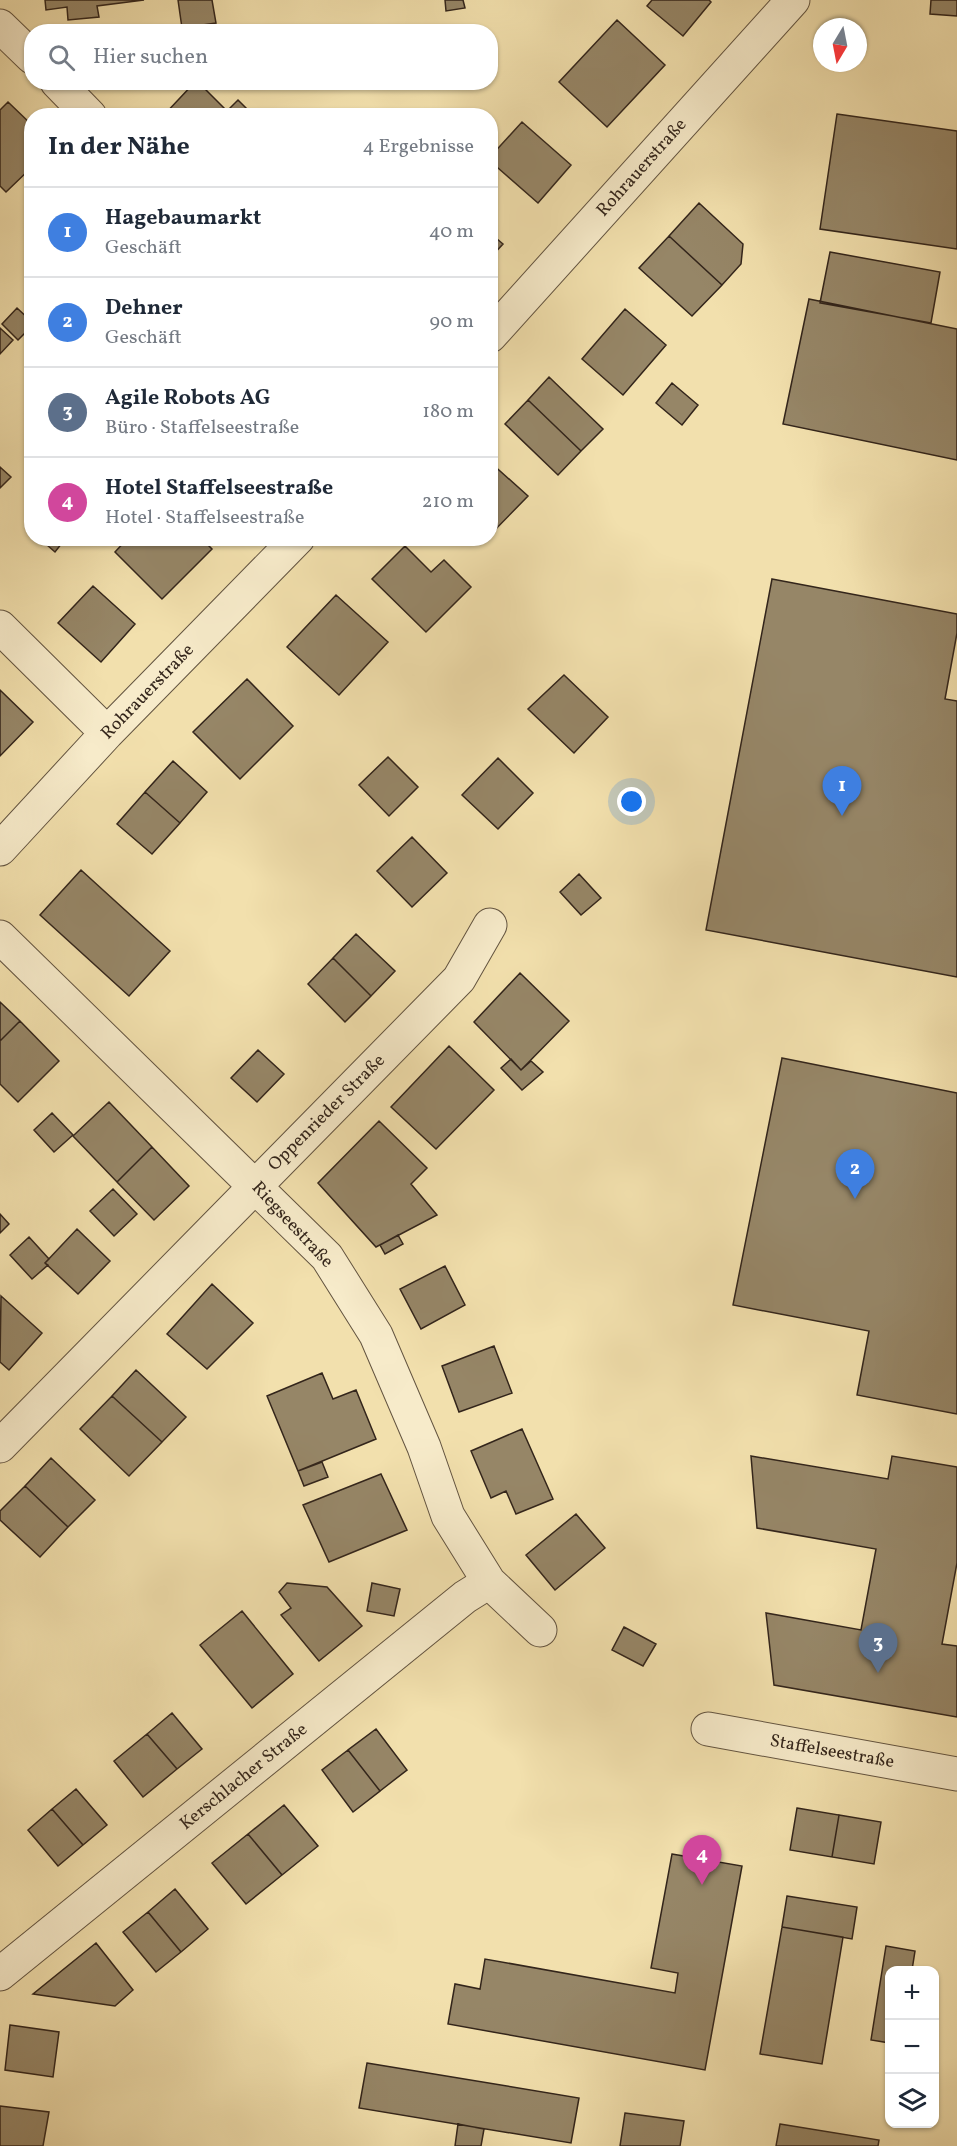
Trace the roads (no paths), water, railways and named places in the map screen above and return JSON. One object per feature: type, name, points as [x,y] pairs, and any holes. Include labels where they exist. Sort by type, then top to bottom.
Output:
[{"type":"street","name":"Rohrauerstraße","points":[[498,327],[793,0]]},
{"type":"street","points":[[0,26],[24,49]]},
{"type":"street","points":[[65,90],[82,108]]},
{"type":"street","name":"Rohrauerstraße","points":[[0,849],[107,733],[290,546]]},
{"type":"street","points":[[0,627],[107,733]]},
{"type":"street","name":"Oppenrieder Straße","points":[[0,1446],[459,979],[490,925]]},
{"type":"street","name":"Riegseestraße","points":[[0,937],[327,1257],[376,1335],[424,1447],[448,1516],[489,1582],[540,1630]]},
{"type":"street","name":"Kerschlacher Straße","points":[[0,1974],[465,1597],[489,1582]]},
{"type":"street","name":"Staffelseestraße","points":[[708,1729],[957,1774]]},
{"type":"place","name":"Hagebaumarkt","points":[[842,816]]},
{"type":"place","name":"Dehner","points":[[855,1199]]},
{"type":"place","name":"Agile Robots AG","points":[[878,1673]]},
{"type":"place","name":"Hotel Staffelseestraße","points":[[702,1885]]}]
